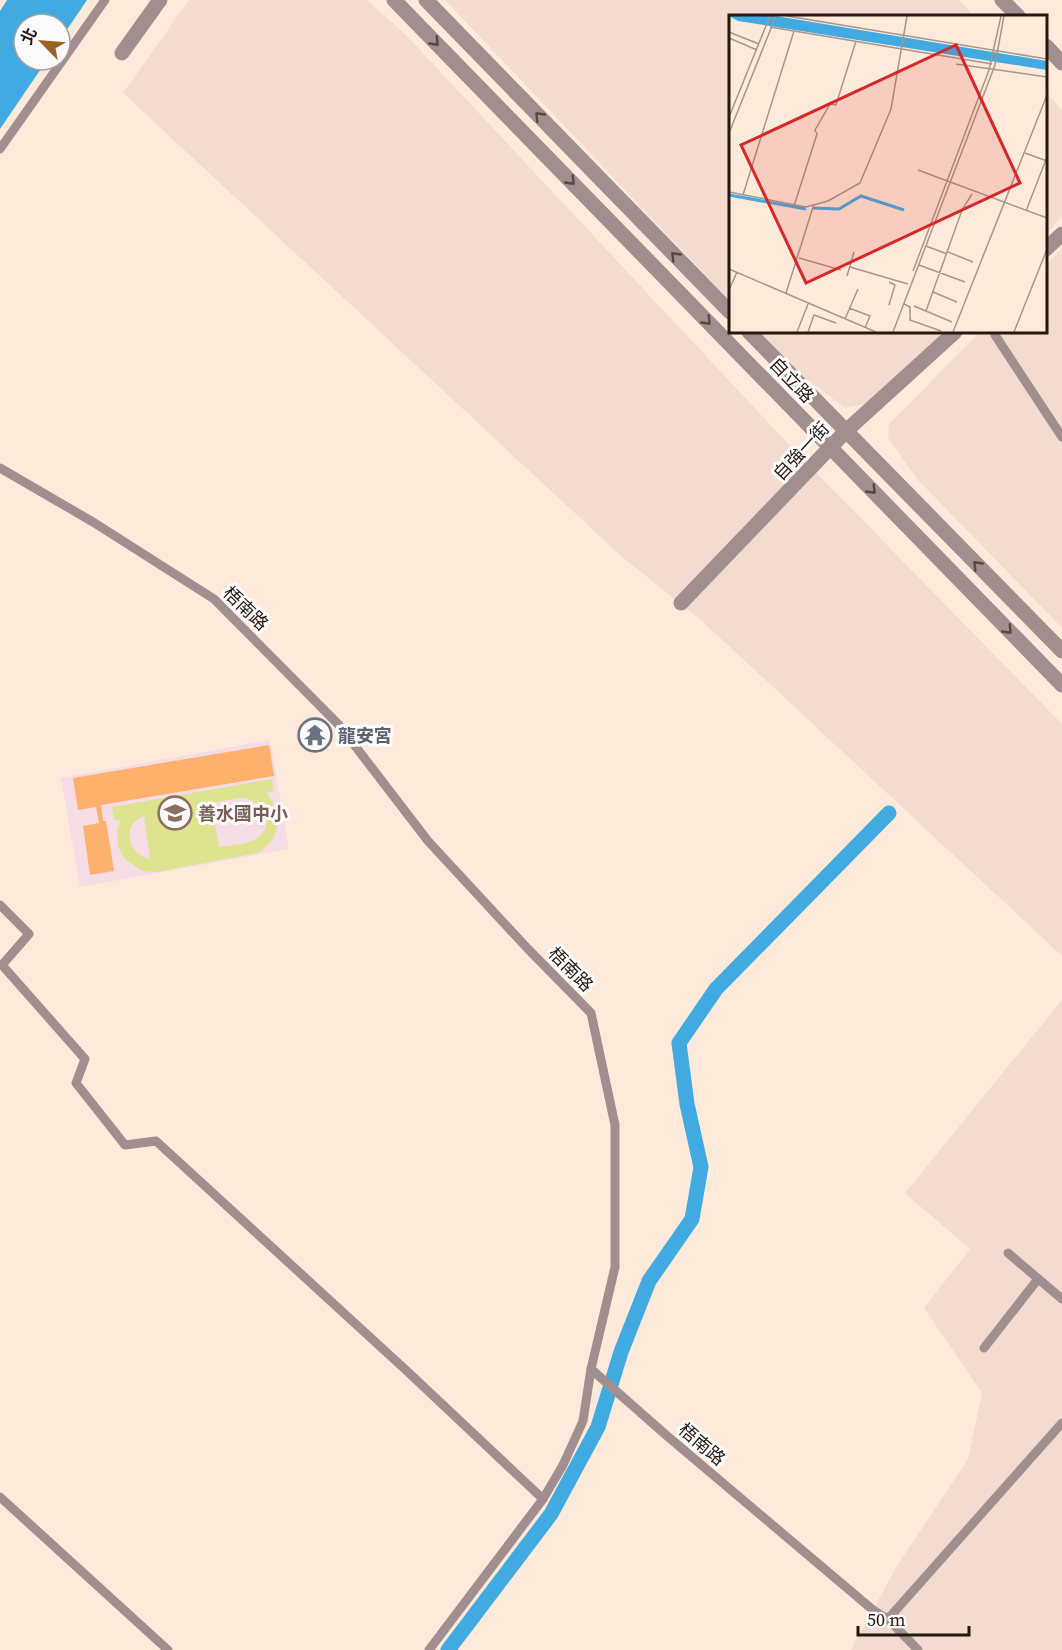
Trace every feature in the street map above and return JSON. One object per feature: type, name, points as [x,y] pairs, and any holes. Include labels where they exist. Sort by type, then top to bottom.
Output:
[{"type":"street","points":[[122,53],[160,0]]},
{"type":"street","name":"自立路","points":[[394,0],[1062,685]]},
{"type":"street","points":[[426,0],[729,311]]},
{"type":"street","points":[[1002,0],[1017,15]]},
{"type":"street","points":[[1047,47],[1062,63]]},
{"type":"street","points":[[1047,248],[1062,234]]},
{"type":"street","name":"自立路","points":[[750,333],[1062,651]]},
{"type":"street","name":"自強一街","points":[[681,603],[846,431],[954,333]]},
{"type":"lane","points":[[0,149],[105,0]]},
{"type":"lane","points":[[995,335],[1062,437]]},
{"type":"lane","name":"梧南路","points":[[0,468],[93,522],[214,599],[339,725],[428,841],[528,949],[591,1012],[615,1125],[615,1267],[591,1369],[873,1610],[888,1619],[918,1650]]},
{"type":"lane","points":[[0,905],[29,934],[2,965],[85,1059],[76,1083],[125,1144],[156,1141],[543,1499]]},
{"type":"lane","points":[[1008,1253],[1062,1299]]},
{"type":"lane","points":[[984,1348],[1038,1279]]},
{"type":"lane","points":[[429,1650],[543,1499],[563,1465],[583,1421],[591,1369]]},
{"type":"lane","points":[[888,1619],[1062,1423]]},
{"type":"lane","points":[[0,1497],[168,1650]]},
{"type":"shaded area","points":[[189,0],[367,0],[405,34],[793,449],[1062,724],[1062,956],[702,621],[621,556],[123,93]]},
{"type":"shaded area","points":[[445,0],[959,0],[973,15],[729,15],[729,300]]},
{"type":"shaded area","points":[[1047,93],[1062,110],[1062,217],[1047,232]]},
{"type":"shaded area","points":[[1062,248],[1062,628],[918,480],[888,438],[889,424],[979,333],[1047,333],[1047,264]]},
{"type":"shaded area","points":[[761,333],[944,333],[871,403],[845,408],[799,373]]},
{"type":"shaded area","name":"善水國中小","points":[[270,740],[289,849],[80,887],[61,778]]},
{"type":"shaded area","points":[[1062,1000],[1062,1650],[851,1650],[898,1564],[968,1459],[982,1393],[924,1308],[970,1249],[905,1193]]},
{"type":"green space","points":[[272,779],[274,791],[266,793],[276,809],[277,826],[271,841],[257,853],[156,872],[142,871],[125,859],[118,847],[117,830],[121,820],[114,820],[112,807]],"holes":[[[239,798],[247,799],[260,807],[264,813],[266,827],[263,833],[252,841],[219,847],[211,803]],[[144,816],[150,858],[150,859],[136,852],[130,839],[132,826],[136,820]]]},
{"type":"water","points":[[7,0],[87,0],[72,22],[72,12],[12,12],[12,72],[39,72],[0,129],[0,11]]},
{"type":"building","points":[[269,745],[274,776],[101,805],[103,821],[106,821],[114,871],[90,875],[83,826],[99,823],[96,807],[78,810],[73,778]]},
{"type":"waterway","points":[[448,1650],[551,1514],[598,1427],[621,1352],[649,1281],[692,1219],[701,1167],[687,1104],[679,1043],[716,989],[889,813]]},
{"type":"place","name":"龍安宮","points":[[315,735]]},
{"type":"place","name":"善水國中小","points":[[175,813]]}]
